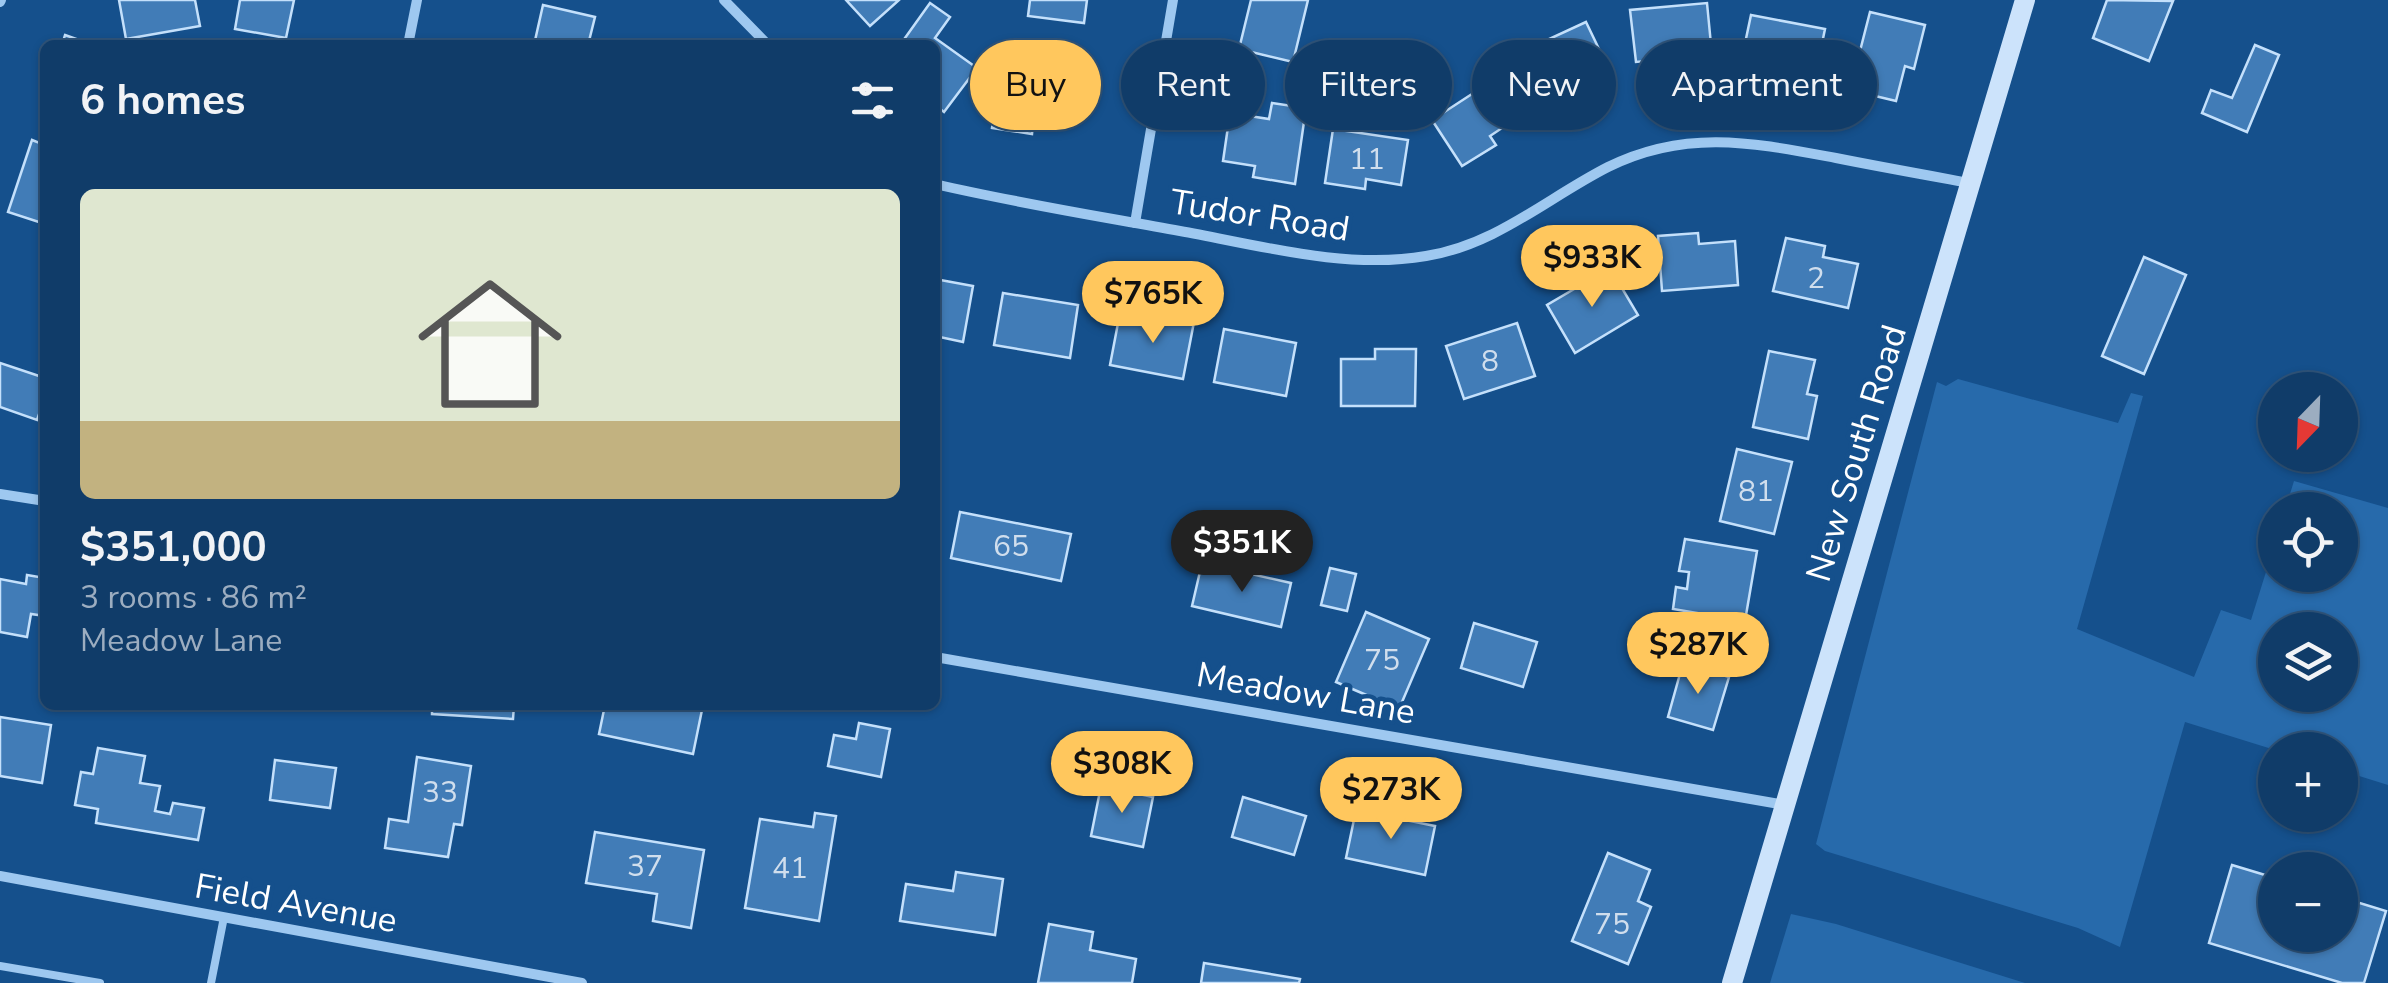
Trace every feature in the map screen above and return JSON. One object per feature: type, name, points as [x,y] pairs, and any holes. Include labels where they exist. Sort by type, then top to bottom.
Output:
[{"type":"street","points":[[409,40],[416,0]]},
{"type":"street","points":[[724,0],[763,40]]},
{"type":"street","points":[[1135,223],[1173,0]]},
{"type":"street","name":"New South Road","points":[[1732,983],[2025,0]]},
{"type":"street","name":"Tudor Road","points":[[940,185],[1021,204],[1333,259],[1425,257],[1472,244],[1512,226],[1609,166],[1659,148],[1696,141],[1744,141],[1970,183]]},
{"type":"street","points":[[0,494],[40,501]]},
{"type":"street","name":"Meadow Lane","points":[[940,658],[1785,805]]},
{"type":"street","name":"Field Avenue","points":[[0,876],[582,983]]},
{"type":"lane","points":[[211,983],[224,917]]},
{"type":"lane","points":[[0,966],[100,983]]},
{"type":"shaded area","points":[[1958,379],[2118,423],[2131,393],[2143,396],[2077,629],[2194,677],[2221,610],[2251,620],[2260,592],[2358,592],[2358,499],[2388,508],[2388,785],[2358,776],[2358,732],[2258,732],[2258,745],[2185,722],[2120,947],[2078,928],[1825,851],[1816,844],[1937,382],[1946,386]]},
{"type":"shaded area","points":[[2294,481],[2332,492],[2291,492]]},
{"type":"shaded area","points":[[1791,914],[1836,924],[2025,983],[1770,983]]},
{"type":"building","points":[[119,0],[195,0],[200,26],[126,39]]},
{"type":"building","points":[[240,0],[294,0],[286,38],[235,29]]},
{"type":"building","points":[[846,0],[899,0],[870,26]]},
{"type":"building","points":[[1030,0],[1087,0],[1084,23],[1028,16]]},
{"type":"building","points":[[1251,0],[1308,0],[1298,40],[1285,40],[1285,60],[1265,55],[1265,40],[1241,40]]},
{"type":"building","points":[[2107,0],[2173,1],[2149,61],[2093,38]]},
{"type":"building","points":[[930,3],[950,17],[935,38],[938,40],[904,40]]},
{"type":"building","points":[[1707,3],[1711,40],[1636,40],[1636,62],[1630,10]]},
{"type":"building","points":[[543,5],[595,17],[589,40],[535,40]]},
{"type":"building","points":[[1870,12],[1925,25],[1914,69],[1905,66],[1896,101],[1877,96],[1877,40],[1863,40]]},
{"type":"building","points":[[1751,15],[1825,29],[1823,40],[1746,40]]},
{"type":"building","points":[[1586,22],[1595,40],[1547,40]]},
{"type":"building","points":[[940,42],[970,63],[970,77],[944,112],[940,109]]},
{"type":"building","points":[[2255,45],[2279,55],[2247,132],[2202,113],[2211,90],[2232,98]]},
{"type":"building","points":[[1472,94],[1472,130],[1499,130],[1490,136],[1496,145],[1462,166],[1439,130],[1452,130],[1452,107]]},
{"type":"building","points":[[1272,103],[1285,105],[1285,130],[1303,130],[1295,184],[1253,177],[1255,166],[1223,161],[1228,130],[1265,130],[1265,118],[1269,119]]},
{"type":"building","points":[[1333,130],[1408,140],[1401,185],[1366,179],[1365,189],[1325,183]]},
{"type":"building","points":[[32,140],[40,143],[40,222],[8,212]]},
{"type":"building","points":[[1698,233],[1699,244],[1735,241],[1738,285],[1662,291],[1658,236]]},
{"type":"building","points":[[1786,238],[1825,246],[1823,257],[1858,264],[1848,308],[1773,291]]},
{"type":"building","points":[[2144,257],[2186,275],[2144,374],[2102,356]]},
{"type":"building","points":[[1610,268],[1638,315],[1575,353],[1547,305]]},
{"type":"building","points":[[940,280],[973,286],[963,342],[940,337]]},
{"type":"building","points":[[1003,293],[1078,305],[1070,358],[994,345]]},
{"type":"building","points":[[1150,314],[1194,322],[1183,379],[1110,365],[1119,318],[1148,324]]},
{"type":"building","points":[[1517,323],[1535,376],[1464,399],[1446,346]]},
{"type":"building","points":[[1224,329],[1296,343],[1286,396],[1214,382]]},
{"type":"building","points":[[1375,349],[1416,349],[1415,406],[1341,406],[1341,359],[1375,359]]},
{"type":"building","points":[[1769,351],[1815,360],[1807,394],[1817,396],[1808,439],[1753,427]]},
{"type":"building","points":[[0,363],[40,376],[37,420],[0,407]]},
{"type":"building","points":[[1737,449],[1792,462],[1774,534],[1720,521]]},
{"type":"building","points":[[960,512],[1071,534],[1061,581],[951,558]]},
{"type":"building","points":[[1685,539],[1757,551],[1745,621],[1673,609],[1676,587],[1687,589],[1689,572],[1679,571]]},
{"type":"building","points":[[1202,563],[1291,583],[1281,627],[1192,606]]},
{"type":"building","points":[[1330,568],[1356,574],[1347,611],[1321,605]]},
{"type":"building","points":[[27,575],[40,577],[40,615],[31,614],[27,637],[0,632],[0,579],[26,584]]},
{"type":"building","points":[[1366,612],[1429,639],[1399,709],[1336,682]]},
{"type":"building","points":[[1474,623],[1537,642],[1523,687],[1461,668]]},
{"type":"building","points":[[1683,663],[1729,677],[1713,730],[1668,717]]},
{"type":"building","points":[[432,710],[514,710],[513,719],[432,714]]},
{"type":"building","points":[[604,710],[702,710],[693,754],[599,734]]},
{"type":"building","points":[[0,717],[51,725],[42,783],[0,776]]},
{"type":"building","points":[[859,723],[890,729],[881,777],[828,766],[834,735],[856,739]]},
{"type":"building","points":[[98,748],[145,756],[140,783],[160,786],[155,811],[170,814],[173,803],[204,808],[198,840],[96,823],[98,809],[75,805],[81,772],[93,774]]},
{"type":"building","points":[[417,757],[471,766],[462,825],[454,824],[448,857],[385,848],[389,819],[408,822]]},
{"type":"building","points":[[275,760],[336,768],[330,808],[270,800]]},
{"type":"building","points":[[1101,786],[1153,797],[1143,847],[1091,836]]},
{"type":"building","points":[[1243,797],[1306,816],[1294,855],[1232,837]]},
{"type":"building","points":[[1356,810],[1435,826],[1425,875],[1346,858]]},
{"type":"building","points":[[815,813],[836,816],[819,921],[745,908],[760,819],[813,827]]},
{"type":"building","points":[[595,832],[704,850],[691,928],[653,921],[657,894],[586,883]]},
{"type":"building","points":[[1608,853],[1650,870],[1638,901],[1651,907],[1628,964],[1572,941]]},
{"type":"building","points":[[2232,865],[2258,873],[2258,952],[2358,952],[2358,902],[2386,911],[2364,983],[2342,983],[2209,943]]},
{"type":"building","points":[[956,872],[1003,879],[995,935],[900,921],[906,884],[953,891]]},
{"type":"building","points":[[1049,924],[1093,932],[1090,950],[1136,959],[1132,983],[1038,983]]},
{"type":"building","points":[[1204,963],[1300,979],[1299,983],[1201,983]]}]
